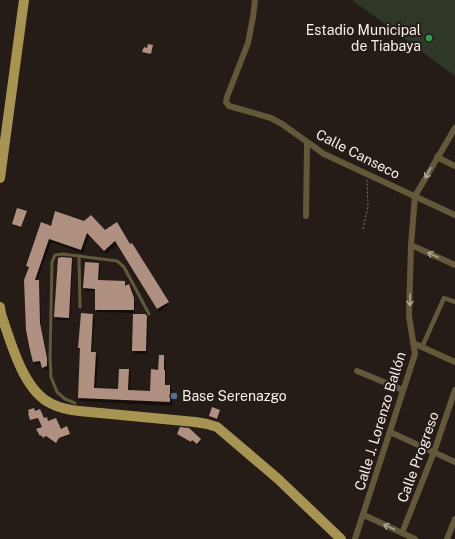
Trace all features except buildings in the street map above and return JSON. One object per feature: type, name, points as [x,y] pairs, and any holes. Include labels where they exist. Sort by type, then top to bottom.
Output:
[{"type":"main road","points":[[0,178],[24,0]]},
{"type":"main road","points":[[0,306],[1,314],[20,366],[29,383],[38,395],[51,404],[65,409],[79,411],[195,422],[217,427],[277,478],[341,539]]},
{"type":"street","name":"Calle Canseco","points":[[255,0],[248,43],[227,96],[226,102],[229,106],[271,118],[282,124],[324,154],[455,215]]},
{"type":"street","name":"Calle J. Lorenzo Ballón","points":[[355,539],[415,354],[410,316],[411,245],[415,196],[455,128]]},
{"type":"street","points":[[306,216],[307,143]]},
{"type":"street","points":[[437,157],[455,166]]},
{"type":"street","points":[[411,245],[455,265]]},
{"type":"street","points":[[422,347],[444,298],[455,302]]},
{"type":"street","points":[[413,343],[455,362]]},
{"type":"street","points":[[357,372],[403,390]]},
{"type":"street","name":"Calle Progreso","points":[[402,533],[434,452],[455,390]]},
{"type":"street","points":[[390,432],[455,462]]},
{"type":"street","points":[[364,515],[414,539]]},
{"type":"street","points":[[447,539],[455,519]]},
{"type":"lane","points":[[75,403],[65,399],[54,387],[51,377],[50,358],[53,259],[55,255],[60,253],[116,261],[122,265],[149,314]]},
{"type":"lane","points":[[79,256],[80,307]]},
{"type":"path","points":[[363,229],[368,206],[366,174]]},
{"type":"green space","name":"Estadio Municipal de Tiabaya","points":[[352,0],[455,0],[455,76]]},
{"type":"place","name":"Estadio Municipal de Tiabaya","points":[[429,38]]},
{"type":"place","name":"Base Serenazgo","points":[[174,396]]}]
